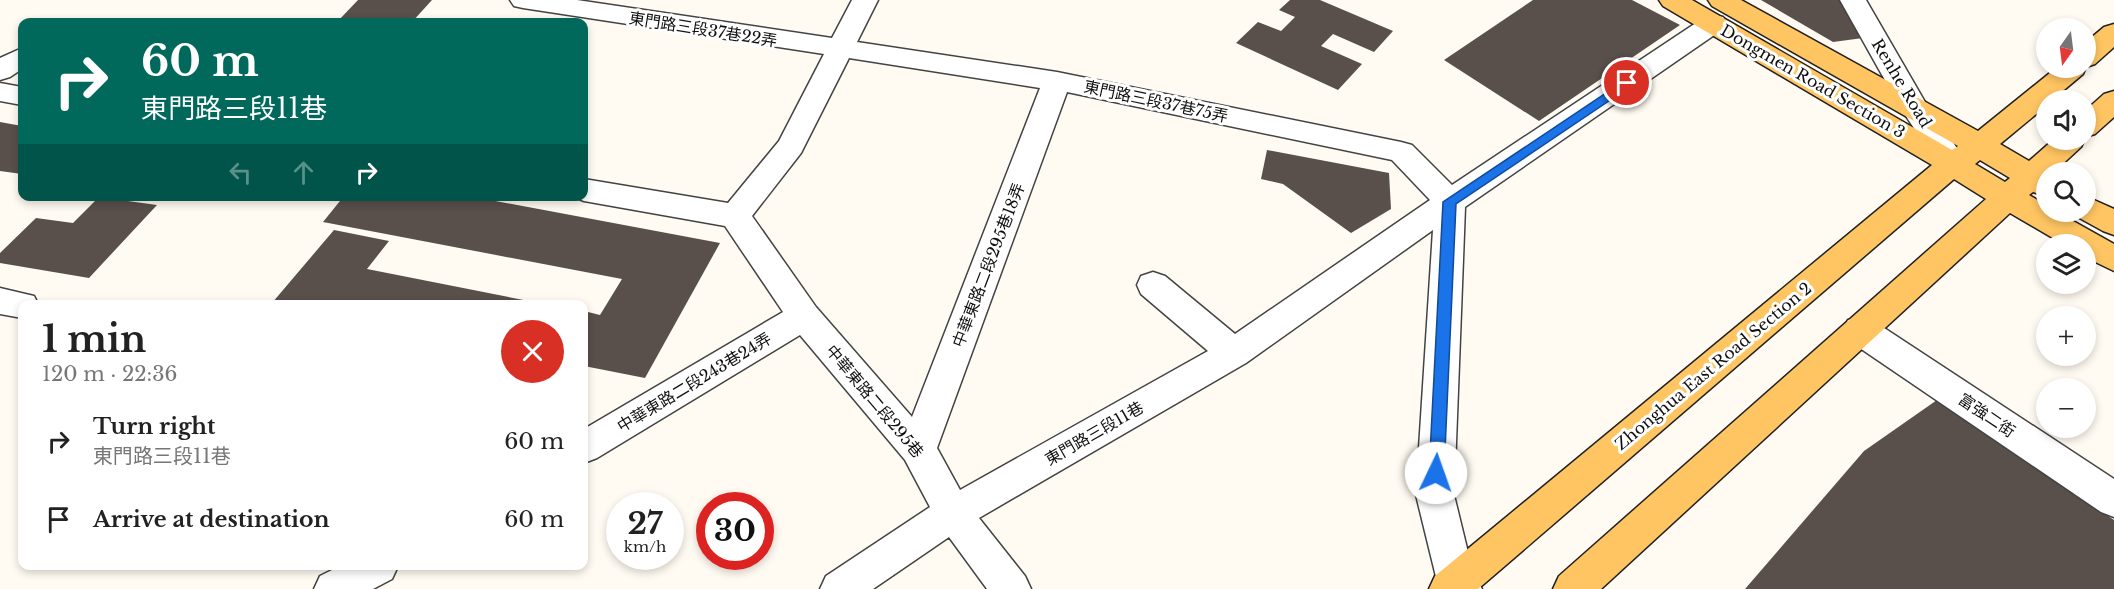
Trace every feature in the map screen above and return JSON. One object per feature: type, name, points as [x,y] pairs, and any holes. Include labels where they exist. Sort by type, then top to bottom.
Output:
[{"type":"main road","name":"Dongmen Road Section 3","points":[[1672,0],[1718,12],[1914,107]]},
{"type":"main road","name":"Dongmen Road Section 3","points":[[1718,12],[1966,155],[2027,186],[2114,259]]},
{"type":"main road","points":[[2096,49],[2114,33]]},
{"type":"main road","name":"Zhonghua East Road Section 2","points":[[1456,587],[1966,155],[2061,78]]},
{"type":"main road","points":[[2096,117],[2114,101]]},
{"type":"main road","points":[[1573,589],[1860,330],[2027,186],[2061,150]]},
{"type":"main road","points":[[2096,213],[2114,223]]},
{"type":"street","name":"東門路三段37巷22弄","points":[[523,0],[840,49]]},
{"type":"street","points":[[588,191],[735,216],[791,146],[865,0]]},
{"type":"street","name":"Renhe Road","points":[[1853,0],[1914,107],[1966,155]]},
{"type":"street","points":[[549,18],[567,7]]},
{"type":"street","name":"東門路三段11巷","points":[[840,589],[953,513],[1234,353],[1718,12]]},
{"type":"street","name":"東門路三段37巷75弄","points":[[840,49],[1057,81],[1401,152],[1450,202]]},
{"type":"street","points":[[5,90],[18,65]]},
{"type":"street","name":"中華東路二段295巷18弄","points":[[918,448],[1057,81]]},
{"type":"street","points":[[1450,202],[1435,495],[1456,587]]},
{"type":"street","name":"中華東路二段295巷","points":[[735,216],[804,316],[918,448],[953,513],[1011,589]]},
{"type":"street","points":[[1153,285],[1234,353]]},
{"type":"street","points":[[0,301],[18,304]]},
{"type":"street","name":"中華東路二段243巷24弄","points":[[588,445],[804,316]]},
{"type":"street","name":"富強二街","points":[[1860,330],[2114,500]]},
{"type":"street","points":[[334,589],[370,570]]},
{"type":"building","points":[[358,0],[432,0],[416,18],[341,18]]},
{"type":"building","points":[[1290,0],[1320,0],[1393,31],[1374,52],[1333,34],[1321,46],[1362,64],[1338,90],[1236,43],[1258,22],[1281,31],[1295,17],[1279,10]]},
{"type":"building","points":[[1533,0],[1632,0],[1680,25],[1539,121],[1444,60]]},
{"type":"building","points":[[1761,0],[1840,0],[1863,38],[1833,42]]},
{"type":"building","points":[[0,122],[18,125],[18,173],[0,171]]},
{"type":"building","points":[[1267,150],[1389,173],[1391,209],[1351,233],[1283,184],[1261,179]]},
{"type":"building","points":[[95,201],[128,201],[157,205],[89,278],[0,263],[0,253],[36,218],[73,223]]},
{"type":"building","points":[[340,201],[496,201],[720,243],[645,378],[588,367],[588,312],[600,315],[622,279],[323,222]]},
{"type":"building","points":[[334,230],[389,241],[367,269],[524,300],[275,300]]},
{"type":"building","points":[[1937,400],[2114,520],[2114,589],[1745,589],[1864,451]]},
{"type":"route","points":[[1436,473],[1450,202],[1627,83]]}]
